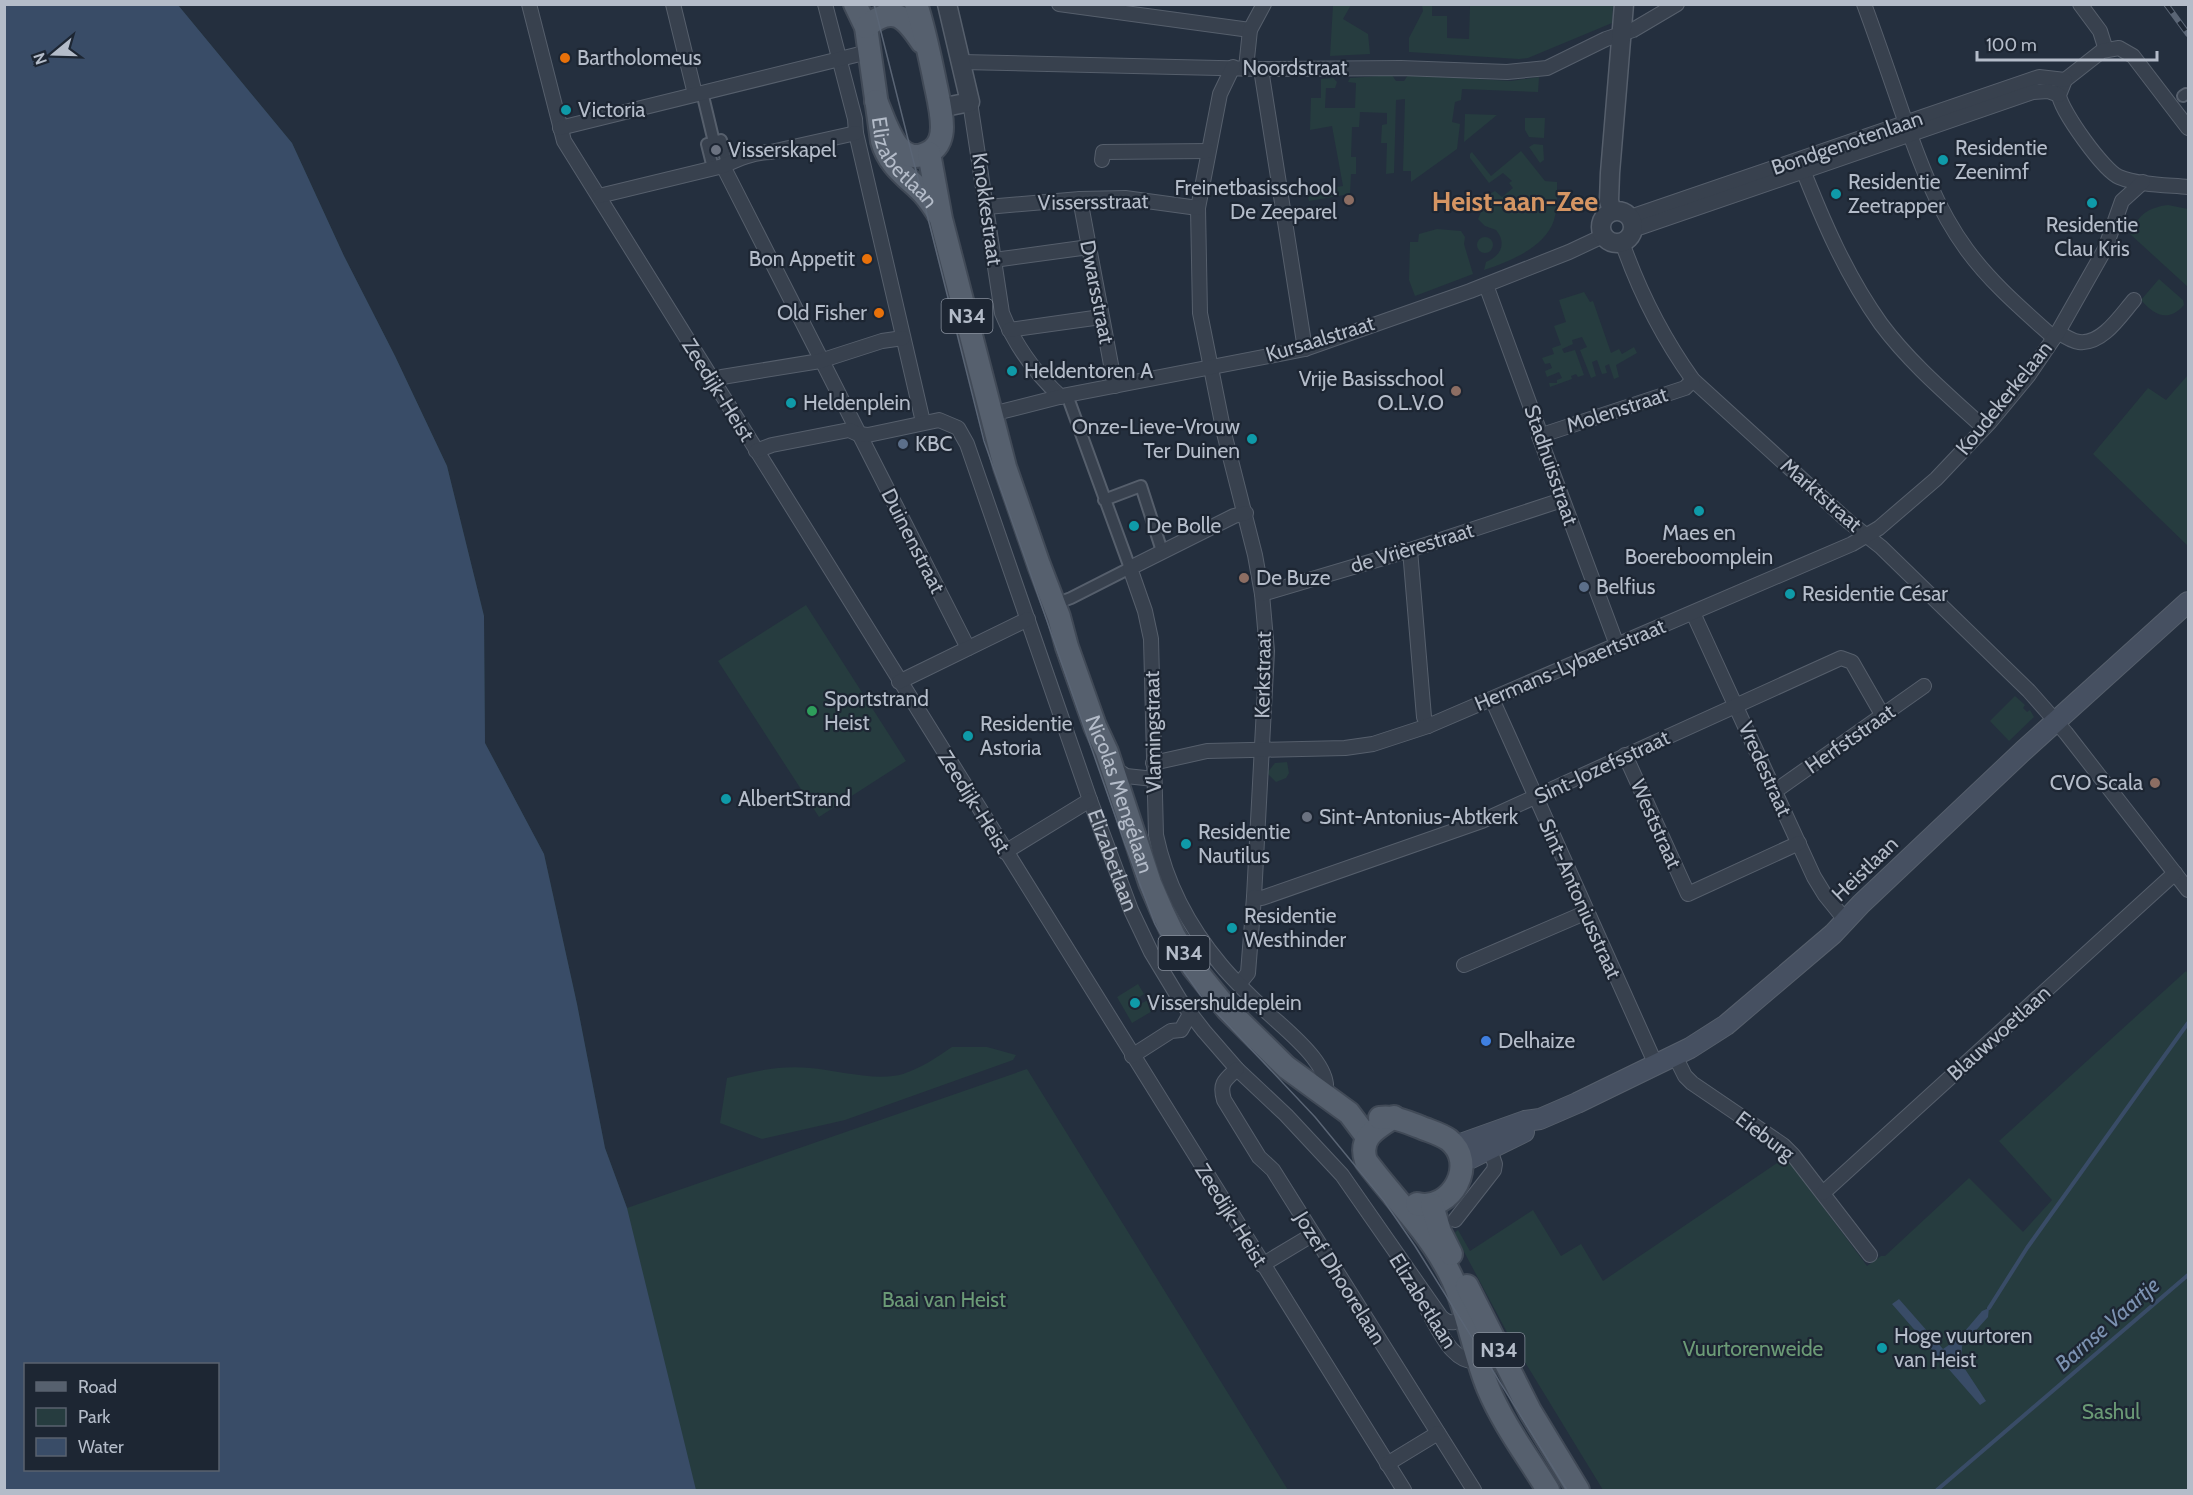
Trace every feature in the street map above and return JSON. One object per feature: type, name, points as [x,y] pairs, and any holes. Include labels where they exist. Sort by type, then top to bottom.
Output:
[{"type":"main road","name":"Elizabetlaan","points":[[855,4],[866,27],[885,153],[891,163],[929,200],[941,219]]},
{"type":"main road","name":"Elizabetlaan","points":[[876,101],[897,147],[903,152],[911,155],[929,153],[935,148],[942,135],[940,108],[916,4]]},
{"type":"main road","name":"Elizabetlaan","points":[[866,27],[877,18],[900,16],[907,20],[928,51]]},
{"type":"main road","name":"Elizabetlaan","points":[[929,153],[941,219],[992,414]]},
{"type":"main road","name":"Nicolas Mengélaan","points":[[992,414],[1012,488],[1055,604],[1067,647],[1111,766],[1150,883],[1174,936],[1193,967],[1228,1010],[1286,1067],[1349,1113],[1368,1119],[1394,1117]]},
{"type":"main road","name":"Heistlaan","points":[[1458,1154],[1525,1121],[1540,1119],[1675,1056],[1726,1025],[1788,974],[1846,921],[1861,904],[2056,722],[2188,602]]},
{"type":"main road","name":"Nicolas Mengélaan","points":[[1349,1113],[1367,1137]]},
{"type":"main road","points":[[1367,1137],[1373,1130],[1394,1117]]},
{"type":"main road","name":"N34","points":[[1394,1117],[1448,1139],[1458,1154]]},
{"type":"main road","name":"Heistlaan","points":[[1458,1154],[1490,1150],[1529,1130],[1540,1119]]},
{"type":"main road","name":"N34","points":[[1367,1137],[1364,1153],[1366,1161],[1380,1180],[1391,1180],[1411,1201],[1421,1205],[1432,1205]]},
{"type":"main road","points":[[1432,1205],[1452,1194],[1460,1176],[1458,1154]]},
{"type":"main road","name":"Elizabetlaan","points":[[1380,1180],[1444,1261],[1462,1300],[1478,1361],[1497,1408],[1548,1491]]},
{"type":"main road","name":"Elizabetlaan","points":[[1432,1205],[1440,1232],[1530,1411],[1578,1491]]},
{"type":"street","name":"Zeedijk-Heist","points":[[529,4],[564,141],[1404,1491]]},
{"type":"street","points":[[673,4],[714,142],[707,144],[721,166],[858,434]]},
{"type":"street","points":[[756,451],[772,445],[849,430],[868,435],[923,422],[856,133],[841,58],[836,49],[825,4]]},
{"type":"street","name":"Knokkestraat","points":[[947,4],[970,102],[1000,304],[1009,330],[1030,364],[1064,396]]},
{"type":"street","points":[[1059,4],[1250,30]]},
{"type":"street","points":[[1239,68],[1250,30],[1264,4]]},
{"type":"street","points":[[1612,211],[1609,201],[1610,173],[1624,4]]},
{"type":"street","name":"Noordstraat","points":[[962,62],[1261,69],[1401,68],[1517,71],[1546,68],[1606,39],[1621,36],[1677,4]]},
{"type":"street","points":[[1864,4],[1908,129],[1940,206],[1967,250],[2006,297],[2056,335],[2080,342],[2091,340],[2107,330],[2134,300]]},
{"type":"street","points":[[2080,4],[2100,32],[2106,50]]},
{"type":"street","points":[[2122,201],[2115,176],[2065,113],[2059,95],[2065,80],[2106,50],[2119,48],[2133,56],[2188,128]]},
{"type":"street","points":[[560,128],[868,52]]},
{"type":"street","name":"Kerkstraat","points":[[1239,68],[1220,94],[1198,208],[1200,313],[1224,433],[1246,513],[1262,594],[1267,651],[1248,974],[1239,984]]},
{"type":"street","points":[[1261,69],[1305,349]]},
{"type":"street","name":"Bondgenotenlaan","points":[[1628,230],[1908,129],[2039,77],[2065,80]]},
{"type":"street","name":"Bondgenotenlaan","points":[[1908,129],[2033,92],[2048,91],[2059,95]]},
{"type":"street","points":[[940,108],[970,102]]},
{"type":"street","points":[[599,196],[721,166],[764,152],[856,133]]},
{"type":"street","points":[[1102,160],[1103,152],[1208,151]]},
{"type":"street","points":[[1801,166],[1828,232],[1863,298],[1883,326],[1922,370],[1984,428]]},
{"type":"street","points":[[2115,176],[2126,180],[2188,188]]},
{"type":"street","name":"Koudekerkelaan","points":[[1868,536],[1936,479],[1984,428],[2028,376],[2056,335],[2105,249],[2122,201],[2143,182]]},
{"type":"street","name":"Vissersstraat","points":[[987,207],[1080,199],[1125,198],[1198,208]]},
{"type":"street","name":"Dwarsstraat","points":[[1080,199],[1115,386]]},
{"type":"street","points":[[1612,211],[1619,211],[1628,230],[1615,243],[1608,241],[1600,229],[1606,215],[1612,211]]},
{"type":"street","name":"Marktstraat","points":[[1628,230],[1641,291],[1674,353],[1693,380],[1849,522],[1868,536],[2029,691],[2188,890]]},
{"type":"street","name":"Kursaalstraat","points":[[992,414],[1064,396],[1305,349],[1486,285],[1603,236]]},
{"type":"street","points":[[994,260],[1089,247]]},
{"type":"street","name":"Stadhuisstraat","points":[[1486,285],[1562,500],[1617,645]]},
{"type":"street","points":[[1009,330],[1101,317]]},
{"type":"street","points":[[712,381],[722,376],[820,361],[882,341],[903,338]]},
{"type":"street","name":"Molenstraat","points":[[1539,436],[1685,388],[1693,380]]},
{"type":"street","name":"Vlamingstraat","points":[[1064,396],[1149,623],[1156,835],[1171,887],[1194,929],[1220,964],[1316,1060],[1326,1081],[1327,1089],[1324,1096]]},
{"type":"street","name":"Elizabetlaan","points":[[923,422],[945,421],[958,428],[967,444],[1090,800],[1141,931],[1165,978],[1190,1014],[1237,1069],[1342,1175],[1442,1317],[1454,1323],[1461,1319],[1464,1313]]},
{"type":"street","name":"Duinenstraat","points":[[858,434],[968,648]]},
{"type":"street","points":[[1104,500],[1141,486],[1162,552]]},
{"type":"street","name":"de Vrièrestraat","points":[[1262,594],[1410,550],[1562,500]]},
{"type":"street","points":[[1055,604],[1234,516],[1246,513]]},
{"type":"street","name":"Hermans-Lybaertstraat","points":[[1153,764],[1208,751],[1345,748],[1373,744],[1428,726],[1868,536]]},
{"type":"street","points":[[1410,550],[1424,717],[1428,726]]},
{"type":"street","name":"Vredestraat","points":[[1693,613],[1814,877],[1846,921]]},
{"type":"street","points":[[899,682],[1028,618]]},
{"type":"street","name":"Sint-Jozefsstraat","points":[[1254,897],[1262,898],[1482,821],[1841,658],[1852,662],[1883,716]]},
{"type":"street","name":"Herfststraat","points":[[1774,790],[1924,686]]},
{"type":"street","name":"Sint-Antoniusstraat","points":[[1492,699],[1656,1065]]},
{"type":"street","name":"Weststraat","points":[[1625,755],[1688,894],[1799,843]]},
{"type":"street","points":[[1111,766],[1126,776],[1154,779]]},
{"type":"street","points":[[1005,852],[1090,800]]},
{"type":"street","name":"Blauwvoetlaan","points":[[1823,1192],[2175,873]]},
{"type":"street","points":[[1464,965],[1587,912]]},
{"type":"street","points":[[1132,1056],[1171,1031],[1181,1030],[1190,1014]]},
{"type":"street","name":"Eieburg","points":[[1675,1056],[1685,1076],[1692,1083],[1783,1145],[1800,1162],[1870,1255]]},
{"type":"street","name":"Jozef Dhoorelaan","points":[[1237,1069],[1225,1080],[1221,1090],[1224,1100],[1259,1157],[1273,1170],[1474,1491]]},
{"type":"street","points":[[1455,1220],[1494,1170],[1495,1164],[1490,1150]]},
{"type":"street","name":"Elizabetlaan","points":[[1378,1227],[1395,1259],[1450,1347],[1460,1357],[1478,1361],[1490,1352],[1495,1341]]},
{"type":"street","points":[[1262,1264],[1312,1235]]},
{"type":"street","points":[[1387,1464],[1438,1433]]},
{"type":"green space","name":"Baai van Heist","points":[[5,5],[178,5],[292,143],[344,256],[447,466],[484,616],[485,743],[544,854],[577,1004],[605,1148],[627,1208],[1027,1069],[1288,1490],[5,1490]]},
{"type":"green space","points":[[1333,5],[1351,5],[1343,19],[1368,34],[1370,54],[1330,56]]},
{"type":"green space","points":[[1422,5],[1432,5],[1432,16],[1447,16],[1447,38],[1469,39],[1470,6],[1467,5],[1613,5],[1612,23],[1528,58],[1519,59],[1409,52],[1409,38],[1423,11]]},
{"type":"green space","points":[[1392,75],[1396,81],[1404,81],[1408,75],[1511,81],[1539,77],[1538,92],[1462,89],[1461,100],[1455,102],[1452,122],[1460,124],[1457,149],[1411,182],[1411,171],[1403,171],[1405,99],[1396,100],[1394,173],[1386,174],[1387,143],[1381,143],[1382,125],[1387,124],[1387,113],[1360,112],[1359,127],[1352,127],[1351,157],[1356,157],[1356,174],[1351,174],[1350,194],[1309,201],[1307,191],[1343,186],[1332,126],[1310,130],[1311,98],[1321,98],[1321,79],[1333,78],[1337,82],[1335,88],[1326,88],[1325,108],[1355,108],[1356,83],[1348,82],[1350,78]]},
{"type":"green space","points":[[1465,114],[1497,115],[1464,142]]},
{"type":"green space","points":[[1525,118],[1545,118],[1544,138],[1529,137],[1525,130]]},
{"type":"green space","points":[[1534,144],[1543,145],[1544,160],[1540,163],[1529,147]]},
{"type":"green space","points":[[1521,151],[1545,181],[1557,182],[1557,206],[1554,220],[1543,238],[1534,246],[1504,263],[1484,270],[1486,262],[1499,253],[1502,244],[1496,230],[1485,226],[1478,219],[1488,195],[1495,191],[1502,197],[1513,188],[1509,183],[1512,181],[1503,173],[1489,183],[1470,158],[1470,154],[1472,152],[1491,176]]},
{"type":"green space","points":[[2168,205],[2188,209],[2188,287],[2130,234],[2137,222],[2149,210]]},
{"type":"green space","points":[[1437,229],[1461,231],[1465,237],[1464,244],[1473,274],[1415,296],[1409,280],[1410,242],[1418,242],[1419,234]]},
{"type":"green space","points":[[1482,237],[1488,237],[1493,245],[1491,251],[1482,253],[1477,248],[1477,242]]},
{"type":"green space","points":[[2159,279],[2183,300],[2184,305],[2172,314],[2156,313],[2141,300]]},
{"type":"green space","points":[[1584,292],[1590,302],[1593,301],[1611,353],[1619,349],[1622,354],[1634,347],[1637,353],[1616,365],[1619,377],[1614,379],[1609,364],[1605,366],[1607,373],[1602,374],[1597,360],[1592,362],[1596,376],[1591,378],[1580,350],[1587,347],[1582,337],[1572,340],[1573,344],[1562,349],[1564,353],[1575,350],[1584,375],[1578,377],[1576,374],[1571,376],[1572,379],[1550,387],[1549,383],[1557,383],[1557,380],[1562,378],[1559,372],[1547,377],[1545,371],[1552,368],[1550,363],[1545,364],[1542,358],[1554,354],[1552,348],[1561,345],[1554,326],[1566,322],[1559,300]]},
{"type":"green space","points":[[2188,375],[2188,546],[2093,454],[2148,388],[2166,400]]},
{"type":"green space","name":"Sportstrand Heist","points":[[806,605],[906,761],[819,817],[718,661]]},
{"type":"green space","points":[[2015,696],[2025,705],[2023,708],[2027,712],[2030,710],[2034,717],[2009,741],[1990,721]]},
{"type":"green space","points":[[1287,762],[1289,773],[1286,778],[1276,782],[1267,773],[1275,763]]},
{"type":"green space","name":"Vuurtorenweide","points":[[2186,971],[2188,974],[2188,1490],[1603,1490],[1509,1336],[1454,1233],[1458,1230],[1470,1251],[1533,1210],[1561,1256],[1581,1244],[1603,1281],[1786,1157],[1867,1266],[1881,1256],[1885,1256],[1969,1178],[2023,1232],[2052,1200],[1999,1141]]},
{"type":"green space","points":[[1138,984],[1144,994],[1135,1000],[1138,1005],[1148,1000],[1154,1010],[1132,1023],[1117,997]]},
{"type":"green space","points":[[952,1047],[987,1047],[1016,1055],[1013,1060],[845,1120],[762,1139],[720,1123],[727,1078],[789,1067],[869,1076],[893,1076],[916,1069]]},
{"type":"water","points":[[5,4],[178,5],[292,143],[344,256],[447,466],[484,616],[485,743],[544,854],[577,1004],[605,1148],[627,1208],[696,1490],[5,1490]]},
{"type":"water","points":[[1899,1299],[1943,1349],[1959,1338],[1982,1311],[1989,1308],[1988,1317],[1962,1346],[1961,1363],[1986,1401],[1980,1405],[1892,1304]]},
{"type":"waterway","points":[[1989,1308],[2027,1248],[2188,1023]]},
{"type":"waterway","name":"Barnse Vaartje","points":[[1937,1490],[2188,1275]]},
{"type":"tram line","points":[[874,4],[984,441],[1155,924],[1173,956],[1201,996],[1315,1117],[1384,1201],[1415,1246],[1567,1490]]},
{"type":"railway","points":[[2166,4],[2188,34]]},
{"type":"place","name":"Bartholomeus","points":[[565,58]]},
{"type":"place","name":"Victoria","points":[[566,110]]},
{"type":"place","name":"Visserskapel","points":[[716,150]]},
{"type":"place","name":"Residentie Zeenimf","points":[[1943,160]]},
{"type":"place","name":"Residentie Zeetrapper","points":[[1836,194]]},
{"type":"place","name":"Freinetbasisschool De Zeeparel","points":[[1349,200]]},
{"type":"place","name":"Residentie Clau Kris","points":[[2092,203]]},
{"type":"place","name":"Bon Appetit","points":[[867,259]]},
{"type":"place","name":"Old Fisher","points":[[879,313]]},
{"type":"place","name":"Heldentoren A","points":[[1012,371]]},
{"type":"place","name":"Vrije Basisschool O.L.V.O","points":[[1456,391]]},
{"type":"place","name":"Heldenplein","points":[[791,403]]},
{"type":"place","name":"Onze-Lieve-Vrouw Ter Duinen","points":[[1252,439]]},
{"type":"place","name":"KBC","points":[[903,444]]},
{"type":"place","name":"Maes en Boereboomplein","points":[[1699,511]]},
{"type":"place","name":"De Bolle","points":[[1134,526]]},
{"type":"place","name":"De Buze","points":[[1244,578]]},
{"type":"place","name":"Belfius","points":[[1584,587]]},
{"type":"place","name":"Residentie César","points":[[1790,594]]},
{"type":"place","name":"Sportstrand Heist","points":[[812,711]]},
{"type":"place","name":"Residentie Astoria","points":[[968,736]]},
{"type":"place","name":"CVO Scala","points":[[2155,783]]},
{"type":"place","name":"AlbertStrand","points":[[726,799]]},
{"type":"place","name":"Sint-Antonius-Abtkerk","points":[[1307,817]]},
{"type":"place","name":"Residentie Nautilus","points":[[1186,844]]},
{"type":"place","name":"Residentie Westhinder","points":[[1232,928]]},
{"type":"place","name":"Vissershuldeplein","points":[[1135,1003]]},
{"type":"place","name":"Delhaize","points":[[1486,1041]]},
{"type":"place","name":"Hoge vuurtoren van Heist","points":[[1882,1348]]},
{"type":"district","name":"Heist-aan-Zee","points":[[1515,202]]},
{"type":"park label","name":"Sashul","points":[[2111,1412]]}]
